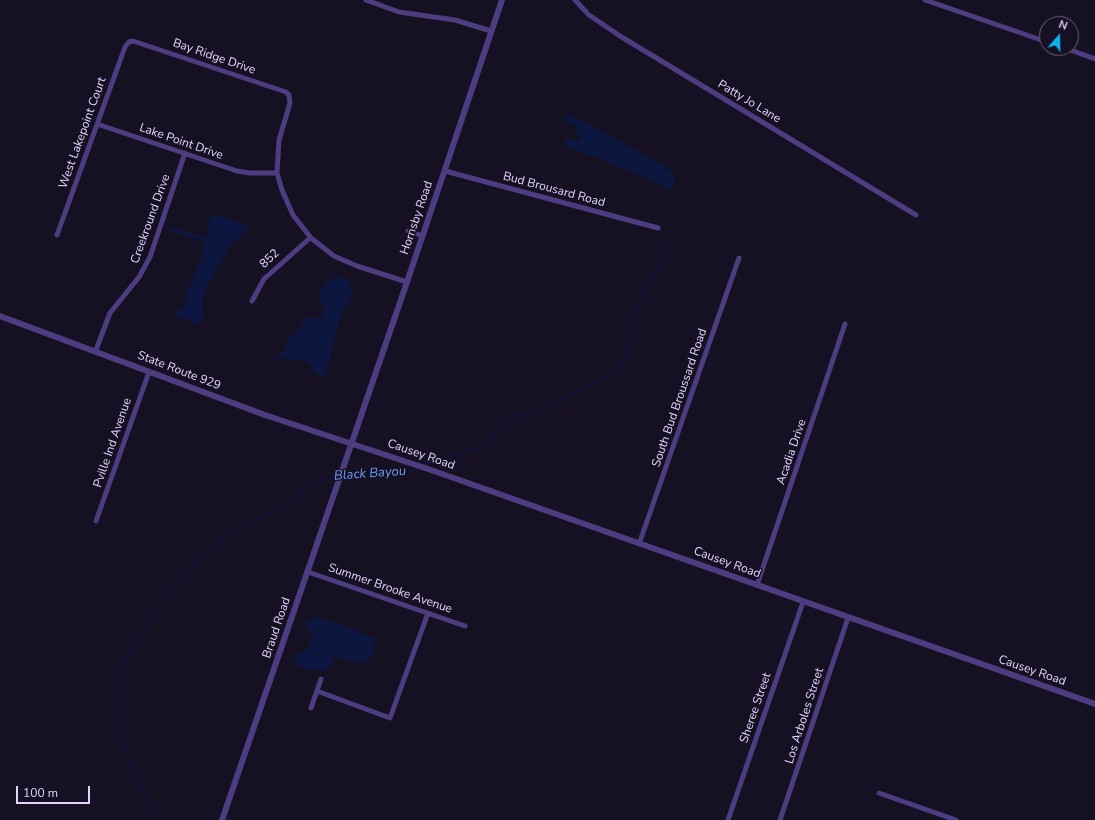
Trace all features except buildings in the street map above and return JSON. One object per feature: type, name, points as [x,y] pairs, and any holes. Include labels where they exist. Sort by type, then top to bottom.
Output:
[{"type":"street","points":[[366,0],[399,12],[455,20],[491,31]]},
{"type":"street","name":"Hornsby Road","points":[[351,442],[423,236],[502,0]]},
{"type":"street","name":"Patty Jo Lane","points":[[575,0],[589,15],[620,36],[916,215]]},
{"type":"street","points":[[925,0],[1039,39]]},
{"type":"street","name":"Bay Ridge Drive","points":[[131,41],[289,95],[290,103],[279,140],[277,173]]},
{"type":"street","name":"West Lakepoint Court","points":[[57,235],[125,47],[131,41]]},
{"type":"street","points":[[1079,53],[1095,58]]},
{"type":"street","name":"Lake Point Drive","points":[[97,124],[237,171],[277,173]]},
{"type":"street","name":"Creekround Drive","points":[[96,350],[110,313],[139,277],[150,258],[185,154]]},
{"type":"street","name":"Bud Brousard Road","points":[[445,171],[658,228]]},
{"type":"street","points":[[277,173],[288,205],[310,238],[326,251],[341,260],[407,282]]},
{"type":"street","points":[[408,232],[423,236]]},
{"type":"street","name":"852","points":[[252,302],[264,279],[310,238]]},
{"type":"street","name":"South Bud Broussard Road","points":[[639,544],[739,258]]},
{"type":"street","name":"State Route 929","points":[[0,316],[96,350],[149,372],[265,415],[351,442]]},
{"type":"street","name":"Acadia Drive","points":[[757,585],[845,324]]},
{"type":"street","name":"Pville Ind Avenue","points":[[96,521],[149,372]]},
{"type":"street","name":"Causey Road","points":[[351,442],[1095,704]]},
{"type":"street","name":"Braud Road","points":[[222,820],[308,572],[351,442]]},
{"type":"street","name":"Summer Brooke Avenue","points":[[308,572],[465,626]]},
{"type":"street","name":"Sheree Street","points":[[728,820],[803,602]]},
{"type":"street","points":[[317,691],[390,718],[428,613]]},
{"type":"street","name":"Los Arboles Street","points":[[780,820],[848,618]]},
{"type":"street","points":[[311,708],[320,679]]},
{"type":"street","points":[[879,793],[956,820]]},
{"type":"water","points":[[568,115],[593,126],[661,164],[674,174],[674,187],[669,189],[635,173],[564,145],[564,139],[579,140],[581,136],[577,134],[577,127],[575,125],[564,120]]},
{"type":"water","points":[[219,215],[244,224],[247,226],[248,230],[231,245],[208,284],[202,300],[203,317],[201,324],[198,325],[188,320],[179,319],[175,312],[182,309],[185,304],[188,290],[203,256],[205,242],[168,230],[170,227],[205,238],[209,220],[211,217]]},
{"type":"water","points":[[337,276],[346,278],[351,286],[352,294],[351,299],[341,314],[326,373],[321,376],[312,369],[310,363],[306,361],[286,359],[282,356],[278,359],[275,357],[284,350],[289,339],[307,318],[319,318],[322,316],[325,309],[318,298],[319,294],[327,282]]},
{"type":"water","points":[[314,617],[343,625],[373,638],[375,642],[374,648],[369,660],[363,664],[335,657],[328,669],[324,671],[307,669],[299,666],[292,656],[293,654],[297,655],[309,648],[312,635],[304,623]]},
{"type":"waterway","name":"Black Bayou","points":[[423,466],[432,461],[478,449],[505,424],[525,414],[544,409],[617,372],[625,358],[641,297],[667,252],[670,235]]},
{"type":"waterway","name":"Black Bayou","points":[[343,476],[408,472],[420,468]]},
{"type":"waterway","name":"Black Bayou","points":[[159,820],[142,790],[126,750],[116,697],[117,678],[165,593],[172,584],[227,536],[281,509],[294,495],[325,478],[337,476]]}]
